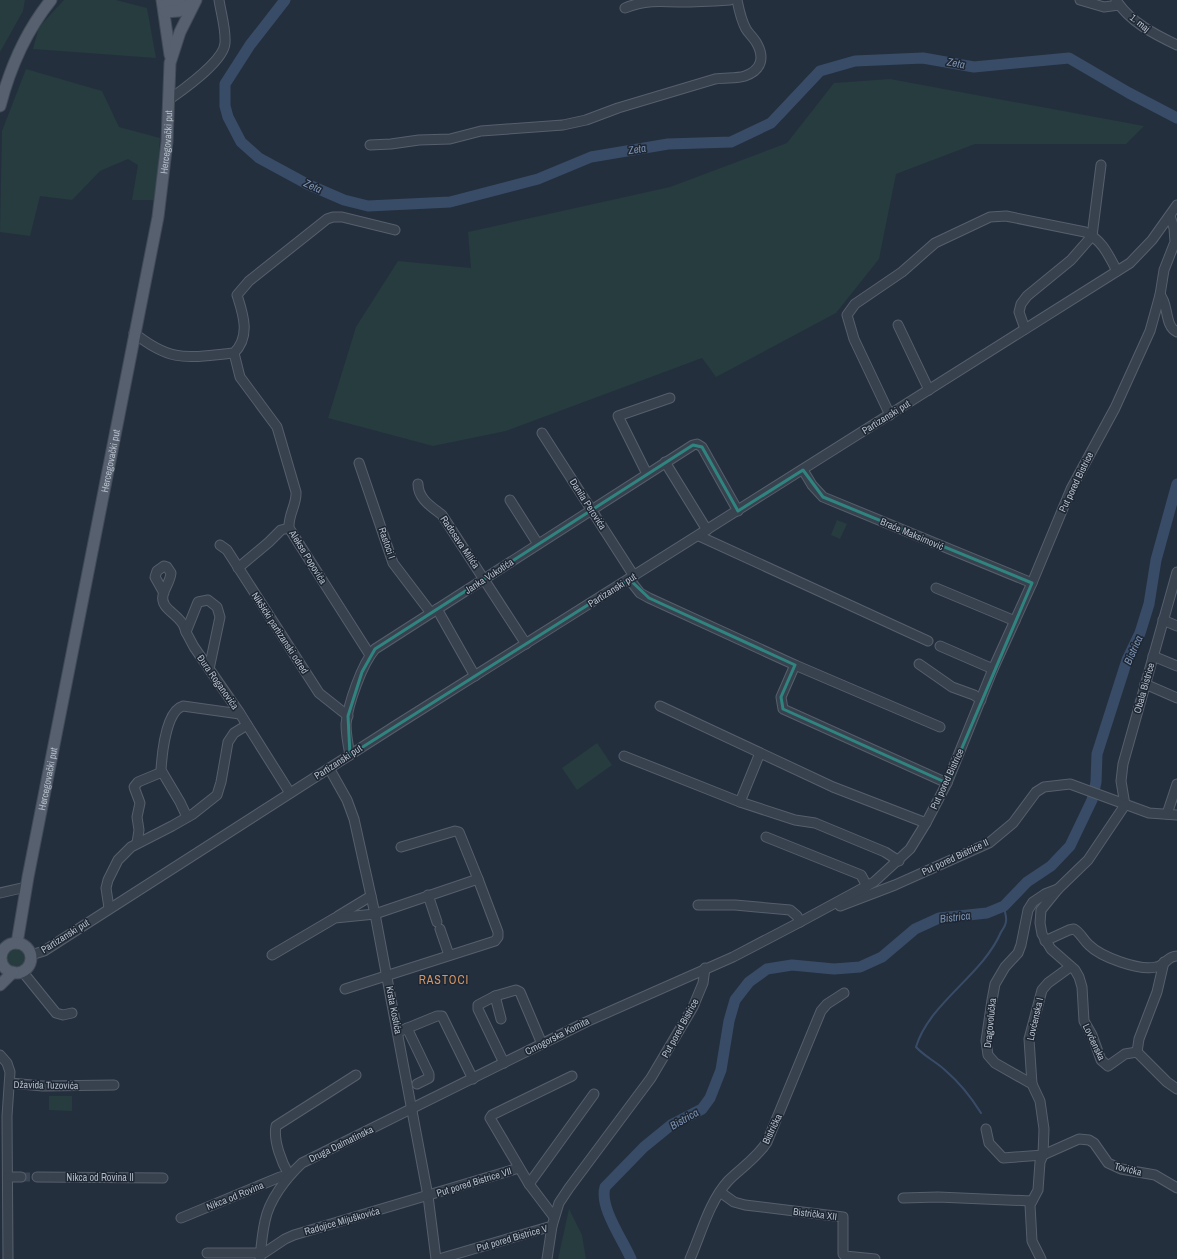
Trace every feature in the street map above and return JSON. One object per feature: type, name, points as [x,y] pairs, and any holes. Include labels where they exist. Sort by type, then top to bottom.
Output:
[{"type":"main road","points":[[40,15],[43,0]]},
{"type":"main road","points":[[0,106],[18,55],[40,15],[51,0]]},
{"type":"main road","points":[[164,6],[180,0]]},
{"type":"main road","points":[[164,6],[179,11],[195,0]]},
{"type":"main road","points":[[170,63],[180,32],[195,0]]},
{"type":"main road","points":[[164,6],[170,63],[170,99]]},
{"type":"main road","name":"Hercegovački put","points":[[17,943],[26,886],[110,468],[134,333],[160,203],[167,150],[170,99]]},
{"type":"main road","points":[[0,985],[30,965],[31,955],[26,946],[17,943],[7,946],[1,952],[1,968],[18,972]]},
{"type":"street","name":"Hercegovački put","points":[[170,99],[189,85],[223,52],[225,42],[219,0]]},
{"type":"street","points":[[625,8],[636,2],[653,0],[680,2],[730,0]]},
{"type":"street","points":[[370,145],[450,138],[482,132],[563,125],[586,120],[618,108],[715,79],[748,75],[760,67],[760,55],[757,43],[743,23],[737,0]]},
{"type":"street","name":"1. maj","points":[[1080,0],[1104,7],[1117,3],[1148,31],[1177,45]]},
{"type":"street","points":[[1025,329],[1020,318],[1021,304],[1027,296],[1071,260],[1092,236],[1101,165]]},
{"type":"street","name":"Partizanski put","points":[[31,955],[44,951],[329,768],[1117,271],[1130,262],[1152,240],[1177,205]]},
{"type":"street","points":[[890,415],[864,362],[849,326],[847,315],[855,304],[902,272],[935,242],[990,217],[1006,216],[1085,232],[1104,246],[1117,271]]},
{"type":"street","name":"Put pored Bistrice","points":[[554,1216],[559,1203],[568,1188],[651,1078],[693,1007],[703,983],[705,968],[733,957],[870,884],[899,861],[910,849],[926,823],[947,783],[993,669],[1016,621],[1077,477],[1115,408],[1150,331],[1160,295],[1164,270],[1175,242],[1174,228],[1170,216]]},
{"type":"street","points":[[134,333],[151,346],[179,357],[234,353],[241,342],[245,326],[237,295],[249,281],[327,219],[342,217],[395,230]]},
{"type":"street","points":[[1160,295],[1165,299],[1169,322],[1174,331],[1177,332]]},
{"type":"street","points":[[898,325],[929,390]]},
{"type":"street","name":"Alekse Popovića","points":[[234,353],[240,377],[277,426],[296,492],[296,501],[288,520],[289,528],[370,655]]},
{"type":"street","points":[[647,474],[618,416],[670,398]]},
{"type":"street","name":"Danila Perovića","points":[[542,433],[592,509],[640,593],[795,665],[940,727]]},
{"type":"street","name":"Janka Vukotića","points":[[370,655],[381,645],[692,445],[697,444],[702,447],[738,511]]},
{"type":"street","points":[[665,462],[708,530]]},
{"type":"street","name":"Rastoci I","points":[[359,464],[393,562],[434,611],[475,676]]},
{"type":"street","name":"Braće Maksimović","points":[[803,470],[812,485],[824,497],[1032,584]]},
{"type":"street","name":"Radosava Milića","points":[[418,484],[418,491],[423,499],[442,515],[526,644]]},
{"type":"street","points":[[510,500],[538,544]]},
{"type":"street","points":[[238,568],[269,542],[280,530],[289,528]]},
{"type":"street","points":[[698,536],[928,641]]},
{"type":"street","name":"Nikšićki partizanski odred","points":[[220,545],[227,550],[319,693],[348,716]]},
{"type":"street","name":"Obala Bistrice","points":[[1125,805],[1121,781],[1123,764],[1152,656],[1177,575]]},
{"type":"street","points":[[936,588],[1016,621]]},
{"type":"street","name":"Đura Roganovića","points":[[164,593],[166,607],[182,622],[194,647],[240,714],[290,793]]},
{"type":"street","points":[[186,632],[198,602],[208,600],[217,608],[220,617],[219,627],[209,669]]},
{"type":"street","points":[[1163,620],[1177,626]]},
{"type":"street","points":[[940,646],[993,669]]},
{"type":"street","points":[[350,755],[346,726],[348,716],[370,655]]},
{"type":"street","points":[[1152,656],[1177,666]]},
{"type":"street","points":[[919,664],[952,687],[974,695],[981,700]]},
{"type":"street","points":[[795,665],[781,697],[783,709],[947,783]]},
{"type":"street","points":[[1145,684],[1177,698]]},
{"type":"street","points":[[187,817],[162,772],[161,764],[169,720],[179,708],[183,706],[240,714]]},
{"type":"street","points":[[660,706],[833,787],[926,823]]},
{"type":"street","points":[[109,908],[106,888],[111,871],[118,860],[137,843],[187,817],[217,795],[222,782],[228,742],[234,733],[247,725]]},
{"type":"street","points":[[740,802],[760,753]]},
{"type":"street","points":[[624,756],[740,802],[795,820],[816,823],[885,852],[899,861]]},
{"type":"street","name":"Krsta Kostića","points":[[329,768],[347,800],[354,819],[375,914],[428,1196],[436,1259]]},
{"type":"street","points":[[137,843],[139,830],[137,817],[140,803],[134,787],[138,782],[162,772]]},
{"type":"street","points":[[1108,797],[1121,781]]},
{"type":"street","name":"Put pored Bistrice II","points":[[831,906],[842,905],[878,892],[989,843],[1014,823],[1036,792],[1044,787],[1070,784],[1085,788],[1125,805],[1149,813],[1177,815]]},
{"type":"street","points":[[1167,814],[1177,784]]},
{"type":"street","name":"Dragovolučka","points":[[1032,1084],[995,1063],[988,1055],[986,1040],[995,984],[1005,967],[1018,953],[1028,910],[1033,902],[1045,894],[1058,889],[1088,860],[1125,805]]},
{"type":"street","points":[[345,989],[387,974],[495,941],[498,937],[498,932],[459,832],[455,831],[401,847]]},
{"type":"street","points":[[766,837],[861,875],[878,892]]},
{"type":"street","points":[[335,918],[375,914],[478,879]]},
{"type":"street","points":[[0,893],[26,886]]},
{"type":"street","name":"Lovćenska","points":[[1058,889],[1041,910],[1040,923],[1045,941],[1070,967],[1075,970],[1081,983],[1084,1020],[1101,1060],[1108,1066],[1125,1054],[1137,1052]]},
{"type":"street","points":[[428,895],[449,955]]},
{"type":"street","points":[[272,955],[371,896]]},
{"type":"street","points":[[698,905],[735,905],[790,910],[797,916],[800,922]]},
{"type":"street","points":[[1045,941],[1074,929],[1089,946],[1098,952],[1138,967],[1156,967],[1172,956],[1177,956]]},
{"type":"street","points":[[1164,962],[1157,992],[1138,1039],[1137,1052],[1167,1082],[1177,1089]]},
{"type":"street","name":"Lovćenska I","points":[[1032,1084],[1029,1039],[1042,990],[1048,983],[1070,967]]},
{"type":"street","name":"Crnogorska Komita","points":[[412,1110],[599,1016],[705,968]]},
{"type":"street","points":[[18,972],[51,1009],[60,1014],[72,1013]]},
{"type":"street","points":[[504,1063],[478,1009],[479,1003],[495,996],[516,990],[520,992],[542,1044]]},
{"type":"street","name":"Bistrička","points":[[690,1259],[714,1200],[728,1182],[760,1153],[767,1142],[821,1011],[827,1004],[844,993]]},
{"type":"street","points":[[495,996],[501,1019]]},
{"type":"street","points":[[398,1032],[437,1016],[442,1016],[473,1079]]},
{"type":"street","points":[[407,1028],[429,1074],[429,1078],[417,1084]]},
{"type":"street","points":[[0,1055],[9,1067],[10,1083]]},
{"type":"street","points":[[289,1175],[284,1166],[275,1133],[276,1126],[356,1075]]},
{"type":"street","name":"Put pored Bistrice VII","points":[[554,1216],[529,1184],[490,1120],[492,1115],[572,1076]]},
{"type":"street","name":"Džavida Tuzovića","points":[[8,1259],[4,1225],[8,1177],[7,1116],[10,1083],[43,1086],[114,1085]]},
{"type":"street","points":[[1032,1084],[1040,1101],[1044,1129],[1043,1155],[1040,1162],[1038,1190],[1030,1205],[1032,1241],[1041,1259]]},
{"type":"street","points":[[529,1184],[594,1094]]},
{"type":"street","name":"Druga Dalmatinska","points":[[260,1256],[265,1220],[280,1189],[289,1175],[302,1163],[412,1110]]},
{"type":"street","points":[[986,1129],[989,1143],[1003,1158],[1043,1155]]},
{"type":"street","name":"Tovićka","points":[[1043,1155],[1067,1143],[1079,1139],[1089,1140],[1094,1143],[1108,1163],[1121,1169],[1155,1176],[1177,1188]]},
{"type":"street","name":"Put pored Bistrice VII","points":[[428,1196],[519,1168]]},
{"type":"street","name":"Nikca od Rovina","points":[[181,1218],[280,1177],[289,1175]]},
{"type":"street","points":[[8,1177],[21,1177]]},
{"type":"street","name":"Nikca od Rovina II","points":[[36,1177],[163,1178]]},
{"type":"street","name":"Bistrička XII","points":[[720,1192],[734,1202],[745,1205],[843,1217],[841,1250],[843,1254],[845,1256],[875,1259]]},
{"type":"street","name":"Radojice Mijuškovića","points":[[260,1256],[285,1239],[294,1235],[428,1196]]},
{"type":"street","points":[[903,1198],[938,1197],[1032,1201]]},
{"type":"street","name":"Put pored Bistrice V","points":[[440,1259],[552,1226],[554,1216]]},
{"type":"street","points":[[547,1259],[552,1226]]},
{"type":"street","points":[[207,1253],[260,1256]]},
{"type":"highlighted area","points":[[693,445],[702,447],[738,511],[803,470],[823,497],[1032,583],[947,783],[783,709],[781,697],[795,665],[649,598],[629,579],[350,755],[348,716],[362,672],[375,649]]},
{"type":"green space","points":[[0,0],[25,0],[23,11],[0,52]]},
{"type":"green space","points":[[64,0],[116,0],[147,8],[156,58],[33,49],[39,27]]},
{"type":"green space","points":[[26,69],[102,91],[119,127],[160,138],[156,200],[132,200],[138,165],[128,159],[100,171],[72,200],[40,196],[30,236],[0,232],[2,131]]},
{"type":"green space","points":[[890,79],[1144,126],[1126,144],[975,144],[896,174],[879,259],[836,313],[716,377],[702,358],[506,431],[433,446],[328,418],[356,327],[398,261],[471,268],[468,232],[670,187],[787,143],[834,83]]},
{"type":"green space","points":[[837,520],[847,524],[840,539],[831,535]]},
{"type":"green space","points":[[597,743],[612,765],[577,790],[562,768]]},
{"type":"green space","points":[[16,946],[24,949],[27,957],[24,965],[16,968],[8,965],[5,957],[8,949]]},
{"type":"green space","points":[[49,1096],[72,1096],[72,1111],[49,1110]]},
{"type":"green space","points":[[569,1209],[582,1235],[586,1259],[558,1259]]},
{"type":"waterway","name":"Zeta","points":[[285,0],[250,45],[225,84],[225,106],[228,117],[241,142],[259,158],[307,184],[344,200],[368,206],[450,202],[538,179],[591,157],[668,144],[731,142],[771,123],[820,71],[855,61],[923,58],[974,67],[1069,58],[1129,93],[1177,118]]},
{"type":"waterway","name":"Bistrica","points":[[631,1259],[608,1214],[605,1204],[605,1187],[644,1147],[671,1125],[702,1109],[710,1098],[721,1070],[729,1021],[735,1000],[749,982],[767,969],[792,965],[834,969],[860,967],[882,957],[915,929],[939,918],[987,913],[1004,906],[1027,882],[1051,866],[1070,846],[1092,800],[1096,782],[1097,754],[1127,660],[1140,633],[1149,604],[1156,560],[1177,484]]},
{"type":"waterway","points":[[981,1113],[956,1080],[916,1047],[923,1031],[932,1017],[970,976],[993,947],[1006,924],[1004,906]]},
{"type":"tunnel","points":[[21,1177],[37,1177]]},
{"type":"district","name":"RASTOCI","points":[[444,980]]}]
